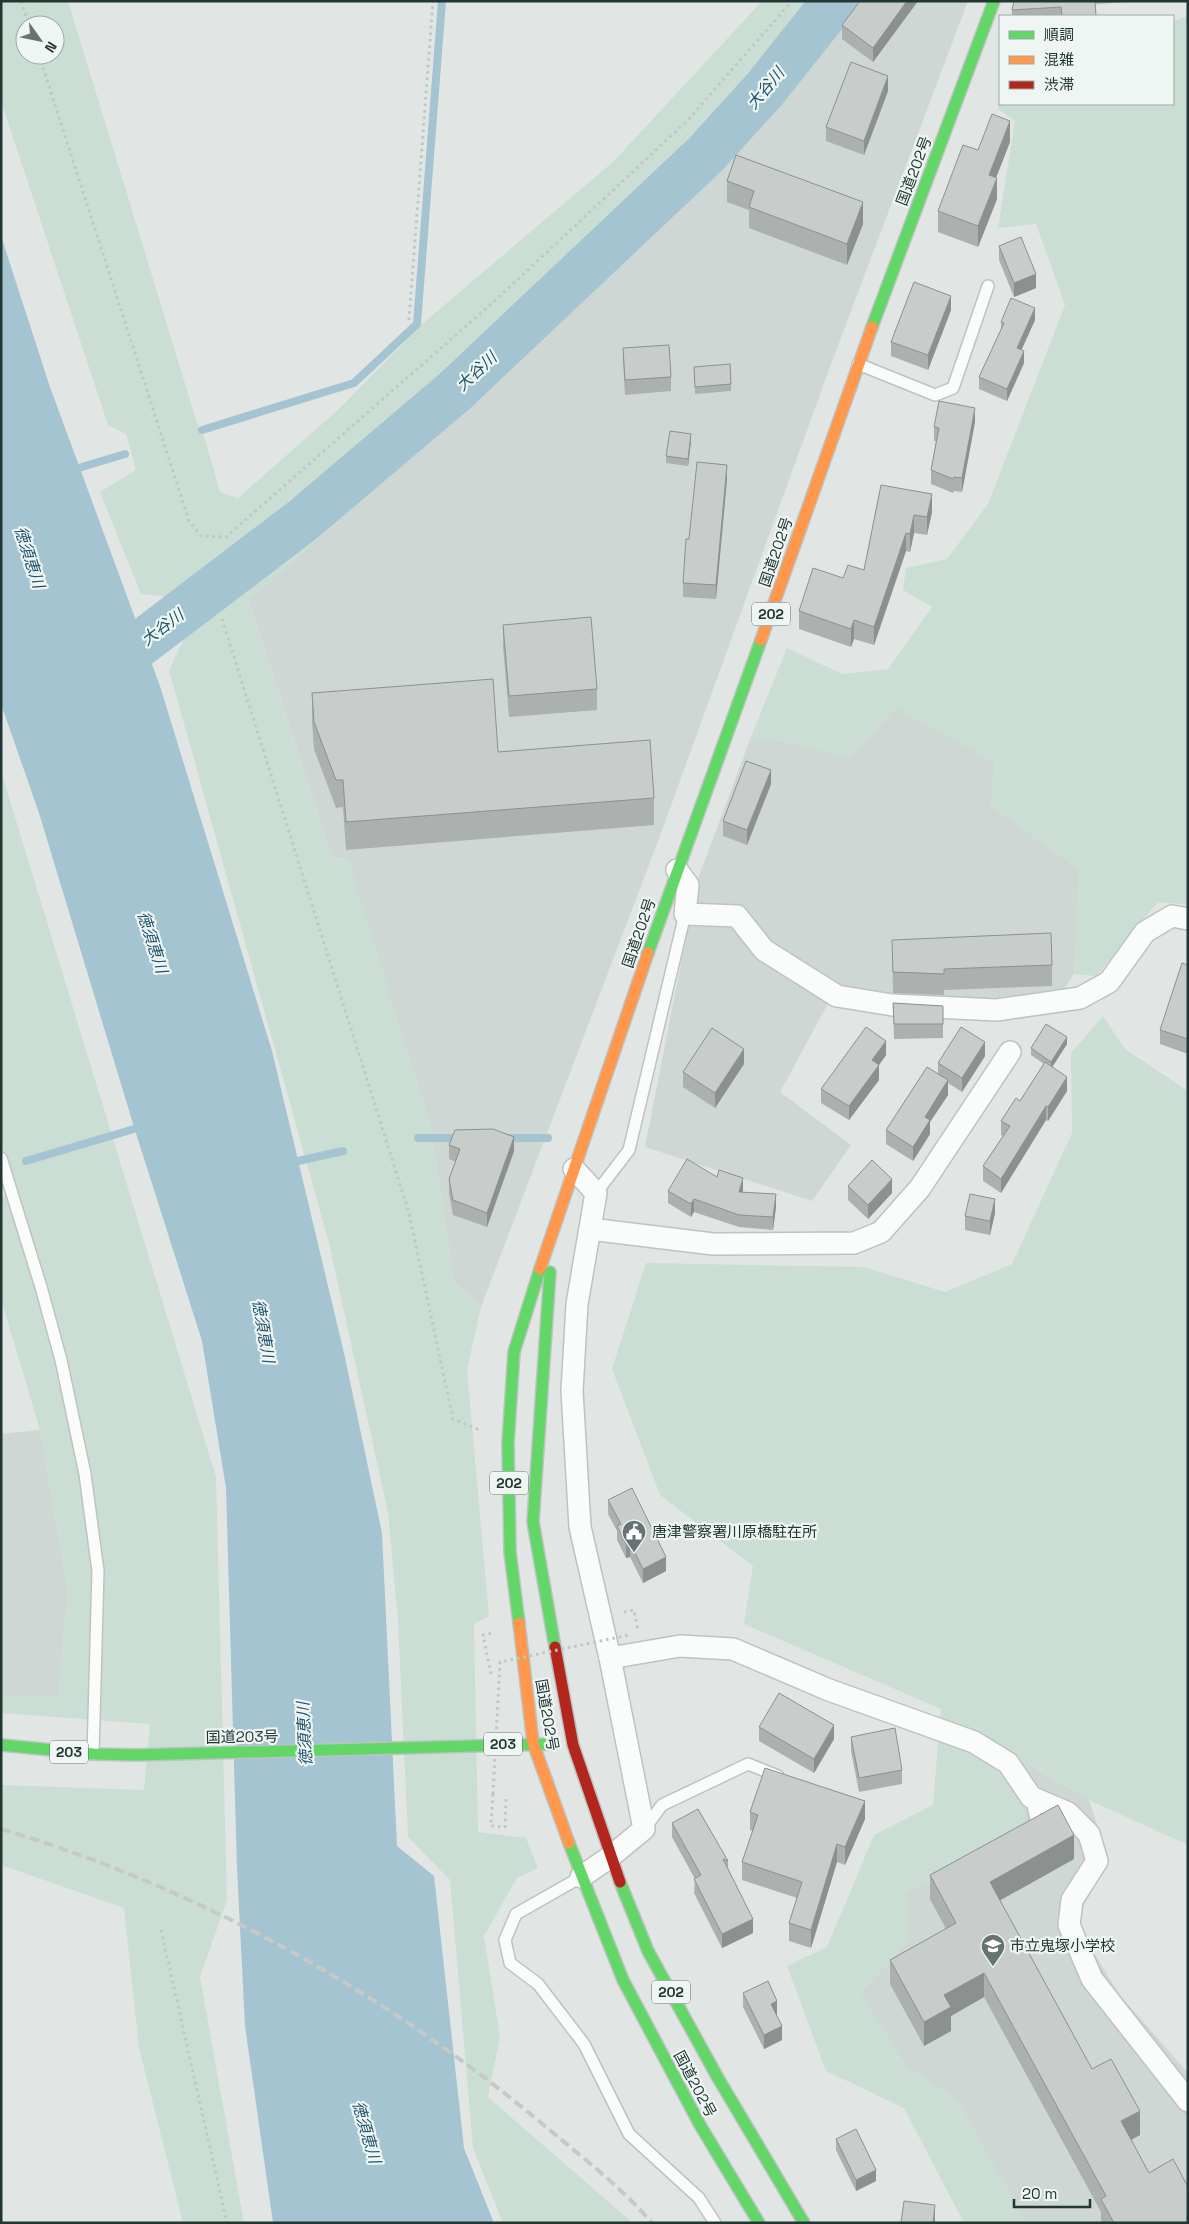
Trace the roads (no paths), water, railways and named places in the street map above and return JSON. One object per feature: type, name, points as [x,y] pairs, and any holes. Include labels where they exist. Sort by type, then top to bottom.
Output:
[{"type":"highway","name":"国道202号","points":[[759,2223],[700,2125],[623,1980],[581,1878],[533,1743],[510,1552],[508,1444],[514,1352],[553,1228],[677,870],[772,610],[858,364],[994,1]]},
{"type":"highway","name":"国道202号","points":[[553,1228],[533,1522],[573,1745],[610,1857],[648,1951],[718,2078],[804,2223]]},
{"type":"highway","name":"国道203号","points":[[1,1745],[94,1754],[136,1755],[533,1743],[573,1745]]},
{"type":"street","points":[[677,870],[688,885],[685,914],[736,916],[764,950],[837,996],[892,1005],[997,1010],[1080,998],[1109,982],[1144,932],[1172,916],[1188,919]]},
{"type":"street","points":[[590,1229],[713,1244],[854,1243],[881,1232],[920,1188],[1010,1052]]},
{"type":"street","points":[[574,1169],[596,1193],[577,1304],[572,1391],[580,1527],[610,1658],[644,1829],[581,1878]]},
{"type":"street","points":[[610,1658],[680,1646],[733,1649],[829,1690],[974,1742],[1008,1763],[1031,1797],[1068,1813],[1089,1834],[1097,1861],[1072,1900],[1069,1925],[1092,1979],[1188,2101]]},
{"type":"lane","points":[[858,364],[935,395],[953,388],[988,286]]},
{"type":"lane","points":[[596,1193],[629,1150],[685,914]]},
{"type":"lane","points":[[1,1158],[56,1342],[85,1474],[98,1571],[94,1754]]},
{"type":"lane","points":[[644,1829],[662,1805],[748,1764],[792,1782]]},
{"type":"lane","points":[[1031,1797],[1038,1828]]},
{"type":"lane","points":[[581,1878],[516,1914],[505,1940],[510,1963],[538,1984],[584,2044],[629,2134],[699,2198],[715,2223]]},
{"type":"water","name":"徳須恵川","points":[[1,236],[50,387],[160,686],[272,1051],[344,1353],[382,1533],[397,1846],[434,1876],[464,2148],[494,2223],[273,2223],[245,2026],[237,1868],[226,1488],[202,1341],[134,1127],[39,813],[1,704]]},
{"type":"waterway","points":[[202,430],[354,383],[417,324],[442,1]]},
{"type":"waterway","name":"大谷川","points":[[94,679],[303,520],[455,391],[706,154],[765,89],[835,1]]},
{"type":"waterway","points":[[72,470],[125,454]]},
{"type":"waterway","points":[[26,1161],[144,1126]]},
{"type":"waterway","points":[[418,1138],[461,1138]]},
{"type":"waterway","points":[[505,1138],[548,1138]]},
{"type":"waterway","points":[[289,1163],[343,1151]]},
{"type":"railway","points":[[1,1829],[75,1853],[148,1882],[219,1914],[289,1950],[357,1990],[485,2078],[601,2173],[652,2223]]},
{"type":"place","name":"唐津警察署川原橋駐在所","points":[[634,1553]]},
{"type":"place","name":"市立鬼塚小学校","points":[[993,1967]]}]
